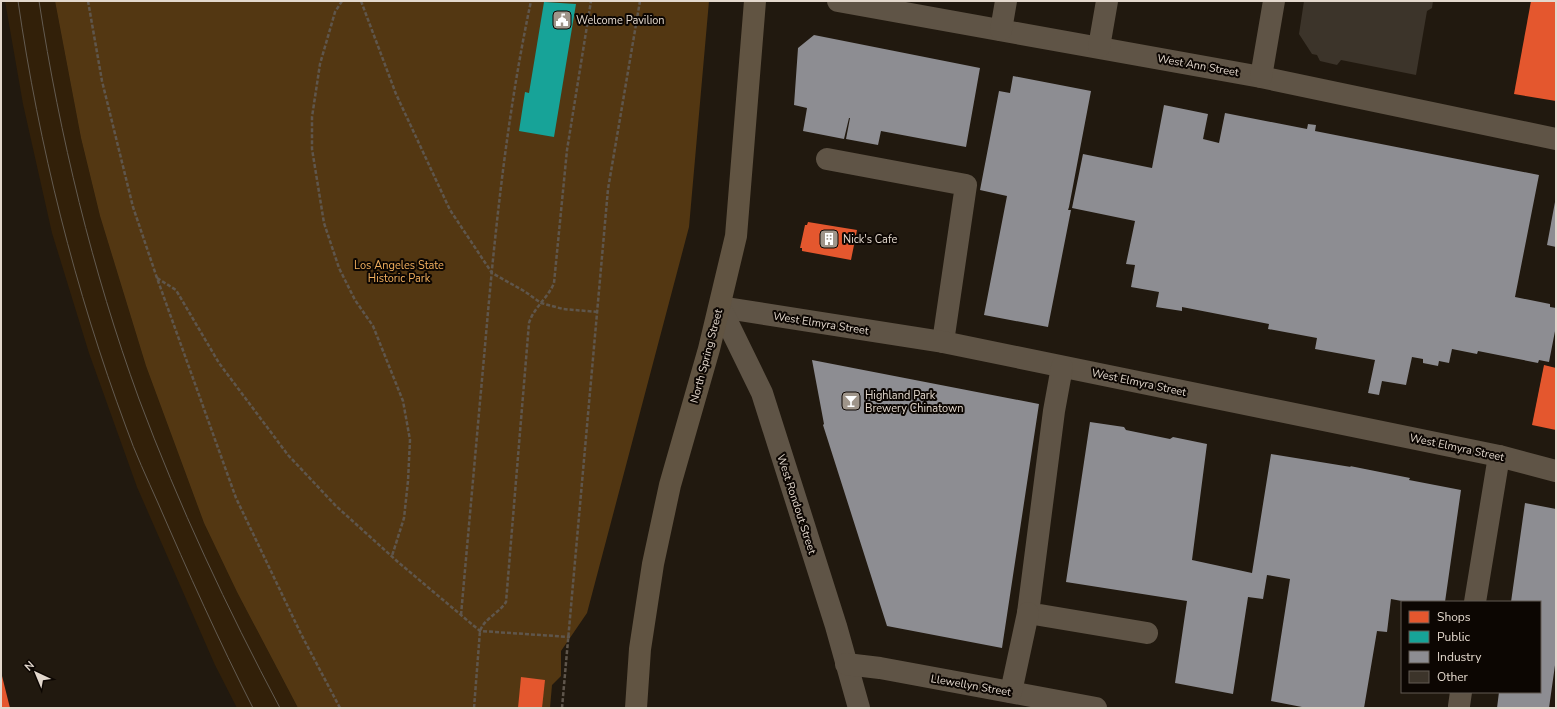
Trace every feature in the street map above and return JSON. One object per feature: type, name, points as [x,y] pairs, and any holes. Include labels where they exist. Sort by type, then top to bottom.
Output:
[{"type":"main road","name":"North Spring Street","points":[[636,708],[640,649],[653,564],[670,485],[720,307],[736,236],[755,1]]},
{"type":"street","name":"West Ann Street","points":[[838,1],[1261,77],[1556,139]]},
{"type":"street","points":[[1001,30],[1006,1]]},
{"type":"street","points":[[1099,47],[1107,1]]},
{"type":"street","points":[[1261,77],[1274,1]]},
{"type":"street","points":[[826,159],[966,185],[943,342]]},
{"type":"street","name":"West Elmyra Street","points":[[720,307],[943,342],[1499,456],[1556,471]]},
{"type":"street","name":"West Rondout Street","points":[[720,307],[762,393],[836,626],[859,708]]},
{"type":"street","points":[[1011,692],[1028,612],[1054,411],[1062,367]]},
{"type":"street","points":[[1475,601],[1499,456]]},
{"type":"street","points":[[1028,612],[1147,633]]},
{"type":"street","name":"Llewellyn Street","points":[[846,664],[880,668],[1096,708]]},
{"type":"path","points":[[88,1],[104,88],[133,208],[157,278],[236,498],[301,634],[340,708]]},
{"type":"path","points":[[342,1],[334,12],[320,64],[312,117],[312,149],[324,223],[339,268],[355,300],[373,326],[389,362],[404,407],[410,440],[408,481],[404,518],[392,556]]},
{"type":"path","points":[[361,1],[396,94],[450,210],[492,273],[524,291],[541,303],[563,309],[598,312]]},
{"type":"path","points":[[461,615],[492,273],[507,134],[518,60],[531,1]]},
{"type":"path","points":[[474,708],[480,631],[483,625],[501,610],[506,602],[529,323],[532,313],[552,290],[554,283],[567,150],[591,1]]},
{"type":"path","points":[[562,708],[570,637],[608,188],[640,1]]},
{"type":"path","points":[[157,278],[176,290],[219,362],[288,455],[336,506],[398,562],[480,631],[570,637]]},
{"type":"shaded area","points":[[5,1],[55,1],[81,138],[100,216],[146,366],[204,523],[237,592],[298,708],[237,708],[215,665],[137,487],[89,353],[52,233],[23,104]]},
{"type":"green space","name":"Los Angeles State Historic Park","points":[[55,1],[709,1],[689,227],[587,613],[561,651],[561,676],[552,685],[550,708],[298,708],[237,592],[204,523],[146,366],[100,216],[81,138]]},
{"type":"building: Shops","points":[[1531,1],[1556,1],[1556,101],[1514,94]]},
{"type":"building: Shops","name":"Nick's Cafe","points":[[808,222],[857,230],[851,260],[802,251],[802,248],[800,248],[805,225],[807,225]]},
{"type":"building: Shops","points":[[1544,365],[1556,368],[1556,430],[1532,425]]},
{"type":"building: Shops","points":[[2,676],[10,708],[1,708]]},
{"type":"building: Shops","points":[[521,677],[545,680],[542,708],[518,708]]},
{"type":"building: Public","points":[[544,2],[576,4],[554,137],[519,131],[525,92],[529,93]]},
{"type":"building: Industry","points":[[814,35],[980,68],[966,147],[881,131],[878,145],[846,139],[850,118],[844,139],[803,131],[807,108],[794,105],[798,48]]},
{"type":"building: Industry","points":[[1013,76],[1091,91],[1068,210],[1071,210],[1048,327],[984,315],[1007,196],[980,190],[999,91],[1010,93]]},
{"type":"building: Industry","points":[[1164,105],[1208,114],[1203,139],[1219,143],[1225,113],[1307,129],[1308,124],[1316,125],[1315,131],[1539,175],[1515,297],[1550,304],[1550,307],[1556,308],[1556,326],[1549,362],[1539,360],[1538,363],[1478,351],[1477,354],[1452,349],[1449,363],[1439,361],[1438,366],[1423,363],[1423,359],[1412,357],[1406,385],[1382,381],[1379,395],[1368,393],[1375,360],[1315,349],[1317,338],[1268,329],[1269,324],[1182,307],[1182,311],[1156,307],[1159,292],[1131,287],[1135,265],[1126,264],[1135,221],[1072,208],[1083,154],[1152,168]]},
{"type":"building: Industry","points":[[1556,202],[1556,247],[1547,245]]},
{"type":"building: Industry","points":[[812,360],[1039,404],[1002,648],[887,626],[823,425]]},
{"type":"building: Industry","points":[[1090,422],[1124,427],[1126,430],[1170,439],[1173,437],[1207,444],[1192,560],[1252,573],[1271,454],[1351,467],[1350,466],[1410,478],[1409,480],[1461,490],[1445,601],[1402,601],[1391,599],[1387,632],[1377,631],[1364,708],[1307,708],[1271,701],[1290,579],[1267,575],[1263,599],[1248,597],[1233,694],[1175,683],[1187,601],[1066,582]]},
{"type":"building: Industry","points":[[1525,503],[1556,509],[1556,658],[1549,708],[1497,708],[1499,693],[1541,693],[1541,601],[1511,601]]},
{"type":"building: Other","points":[[1304,1],[1433,1],[1432,8],[1427,11],[1416,75],[1341,60],[1337,65],[1320,61],[1317,55],[1312,54],[1299,34]]},
{"type":"tram line","points":[[18,1],[48,163],[75,270],[108,375],[141,465],[204,606],[253,708]]},
{"type":"tram line","points":[[39,1],[47,52],[67,153],[92,252],[106,302],[122,350],[154,439],[187,517],[241,633],[280,708]]},
{"type":"place","name":"Welcome Pavilion","points":[[562,20]]},
{"type":"place","name":"Nick's Cafe","points":[[829,239]]},
{"type":"place","name":"Highland Park Brewery Chinatown","points":[[851,401]]}]
